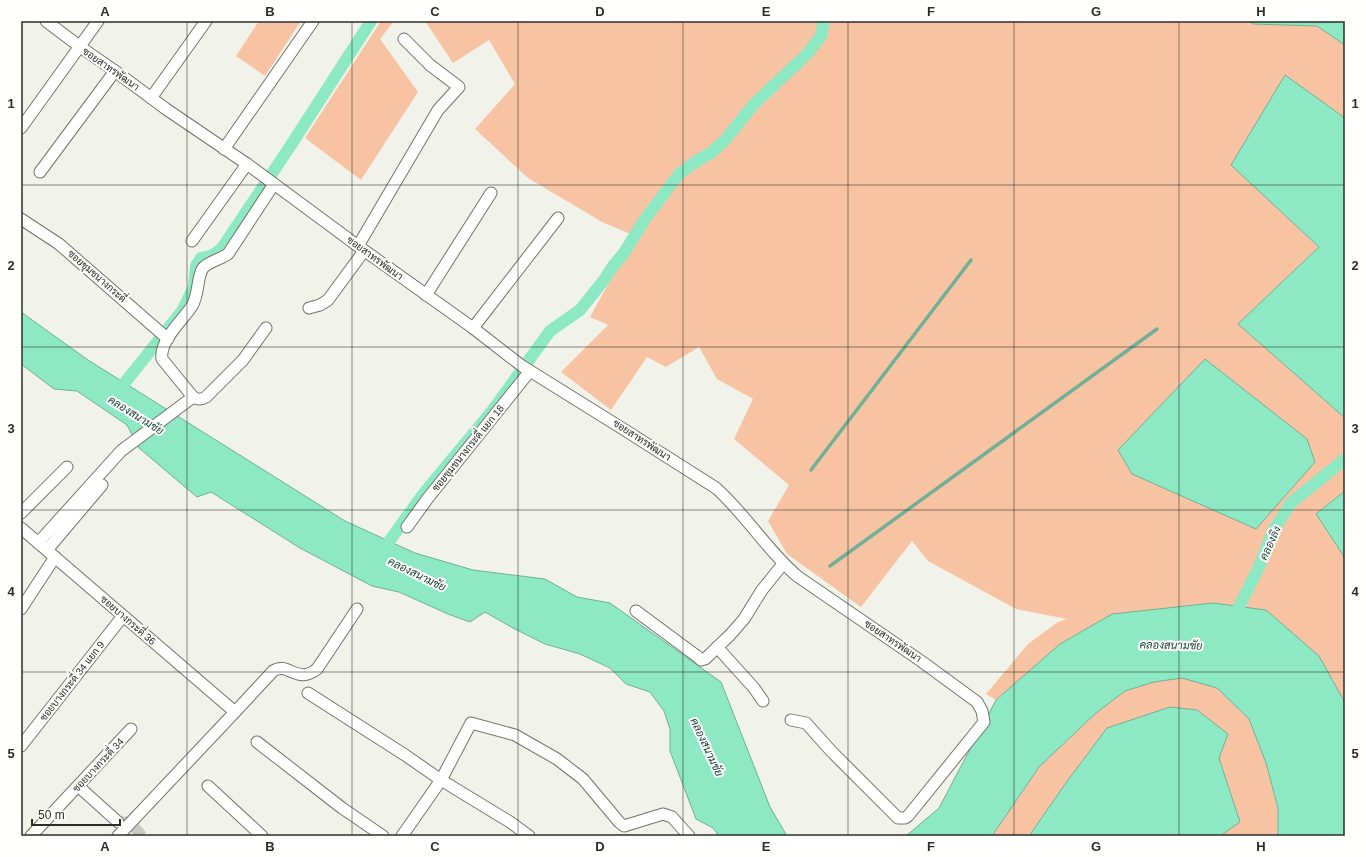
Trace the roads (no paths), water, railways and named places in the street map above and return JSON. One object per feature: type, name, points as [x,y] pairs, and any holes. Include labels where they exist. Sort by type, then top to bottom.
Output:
[{"type":"street","name":"ซอยสาทรพัฒนา","points":[[46,21],[151,98],[247,164],[473,328],[526,369],[716,488],[729,500],[783,564],[797,576],[921,661],[977,702],[984,716],[984,722],[932,787],[908,816],[902,818],[898,818],[831,751],[806,723],[791,720]]},
{"type":"street","points":[[21,128],[98,21]]},
{"type":"street","points":[[151,98],[206,21]]},
{"type":"street","points":[[224,148],[313,21]]},
{"type":"street","points":[[309,308],[328,300],[361,248],[438,110],[459,87],[430,65],[404,39]]},
{"type":"street","points":[[40,172],[115,71]]},
{"type":"street","points":[[192,241],[247,164]]},
{"type":"street","points":[[266,328],[243,360],[202,400],[193,396],[162,359],[165,336],[193,304],[197,295],[202,269],[228,254],[270,181]]},
{"type":"street","points":[[426,295],[491,193]]},
{"type":"street","points":[[473,328],[558,218]]},
{"type":"street","name":"ซอยชุมชนางกระดี่","points":[[21,219],[59,244],[165,336]]},
{"type":"street","name":"ซอยชุมชนางกระดี่ แยก 18","points":[[407,526],[526,369]]},
{"type":"street","points":[[38,543],[121,451],[193,396]]},
{"type":"street","points":[[21,513],[67,466]]},
{"type":"street","points":[[21,609],[51,554],[102,485]]},
{"type":"street","name":"ซอยบางกระดี่ 36","points":[[21,528],[235,712]]},
{"type":"street","points":[[636,611],[701,660],[705,659],[744,619],[762,590],[783,564]]},
{"type":"street","points":[[118,836],[273,671],[277,668],[283,668],[295,674],[304,675],[312,673],[317,669],[356,609]]},
{"type":"street","name":"ซอยบางกระดี่ 34 แยก 9","points":[[21,746],[123,616]]},
{"type":"street","points":[[717,647],[754,688],[763,701]]},
{"type":"street","points":[[308,693],[405,755],[441,780],[510,822],[529,836]]},
{"type":"street","points":[[402,836],[441,780],[471,723],[515,735],[557,759],[583,779],[624,826],[663,814],[672,817],[689,836]]},
{"type":"street","name":"ซอยบางกระดี่ 34","points":[[31,836],[131,729]]},
{"type":"street","points":[[257,742],[342,808],[383,836]]},
{"type":"street","points":[[78,786],[118,822]]},
{"type":"street","points":[[208,786],[262,836]]},
{"type":"water","points":[[1250,21],[1345,21],[1345,45],[1317,26],[1253,24]]},
{"type":"water","points":[[1285,75],[1345,118],[1345,418],[1238,324],[1319,247],[1231,165]]},
{"type":"water","name":"คลองสนามชัย","points":[[21,312],[88,360],[345,521],[415,553],[473,570],[545,579],[577,597],[610,603],[721,682],[770,807],[787,836],[719,836],[713,828],[696,819],[670,751],[670,729],[664,711],[650,692],[626,684],[610,668],[580,654],[545,644],[485,612],[470,622],[399,592],[372,586],[300,548],[211,492],[197,497],[139,448],[127,425],[77,391],[54,389],[21,364]]},
{"type":"water","points":[[1205,359],[1307,439],[1315,462],[1256,529],[1132,474],[1118,450]]},
{"type":"water","points":[[1345,491],[1345,558],[1316,514]]},
{"type":"water","name":"คลองสนามชัย","points":[[1213,603],[1266,610],[1319,656],[1345,704],[1345,836],[1278,836],[1278,808],[1266,763],[1249,719],[1217,688],[1182,678],[1154,682],[1125,691],[1096,713],[1039,767],[992,836],[906,836],[939,808],[996,700],[1060,644],[1112,614]]},
{"type":"water","points":[[1170,707],[1197,710],[1228,734],[1219,758],[1240,822],[1220,836],[1029,836],[1107,728]]},
{"type":"waterway","name":"คลองสนามชัย","points":[[115,395],[182,311],[194,287],[196,266],[201,258],[212,255],[222,248],[371,21]]},
{"type":"waterway","points":[[380,554],[424,493],[492,411],[550,331],[580,310],[604,280],[624,253],[645,219],[679,174],[712,152],[726,139],[753,105],[807,54],[821,36],[824,21]]},
{"type":"waterway","points":[[811,470],[971,260]]},
{"type":"waterway","points":[[830,566],[1157,329]]},
{"type":"waterway","name":"คลองลิง","points":[[1232,621],[1259,567],[1273,531],[1291,503],[1345,459]]},
{"type":"tunnel","points":[[121,822],[130,822],[142,836]]}]
